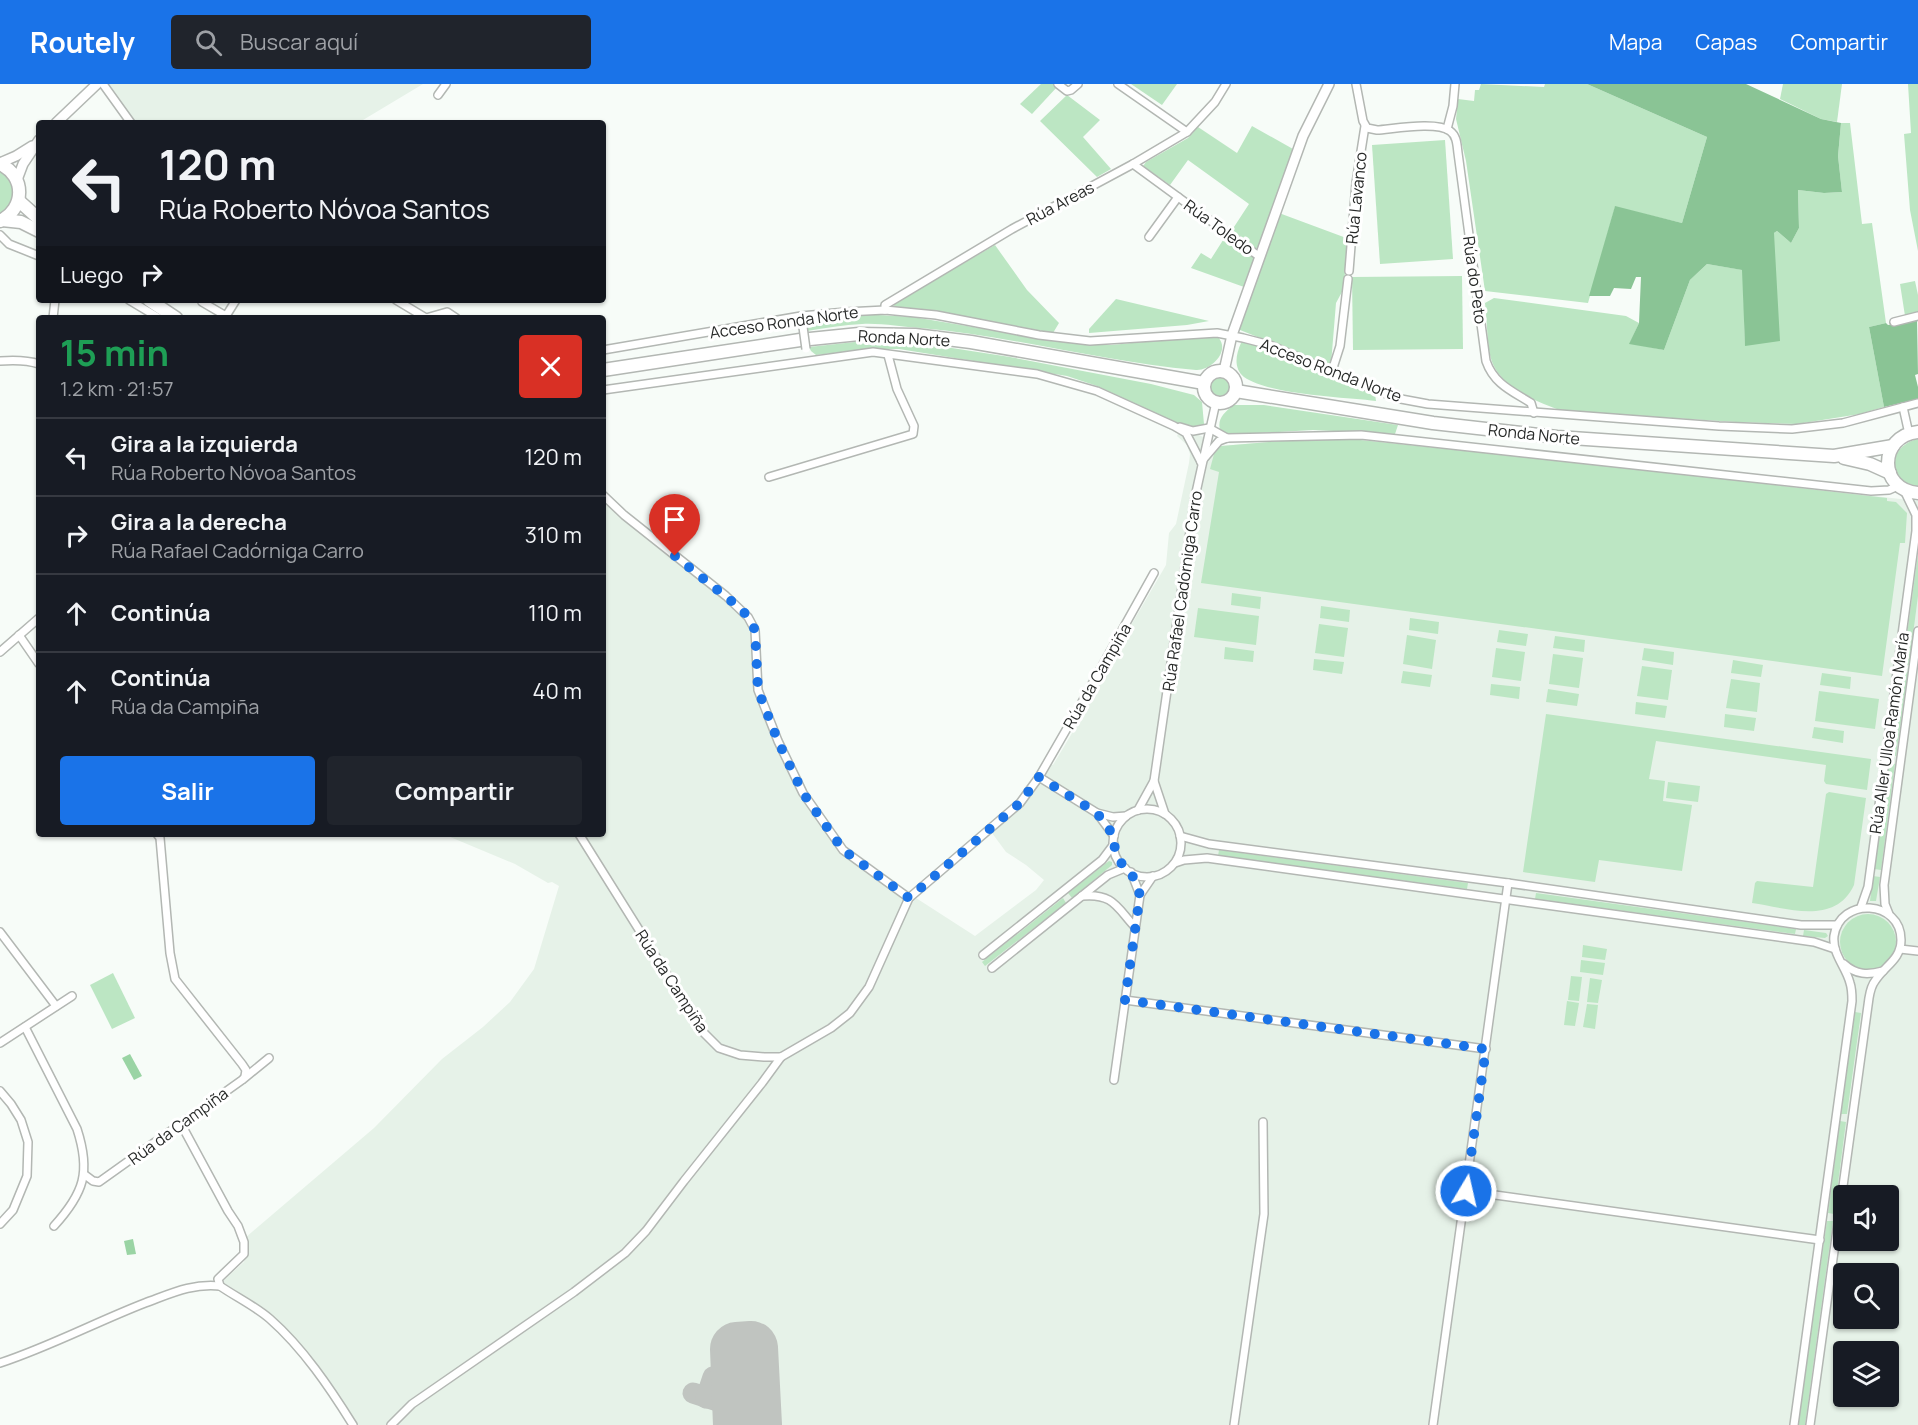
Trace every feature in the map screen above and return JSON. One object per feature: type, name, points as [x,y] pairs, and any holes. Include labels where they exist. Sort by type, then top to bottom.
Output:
[{"type":"highway","points":[[0,163],[10,170],[20,190],[19,201],[15,209],[1,220]]},
{"type":"highway","points":[[19,201],[36,216]]},
{"type":"highway","points":[[1,220],[21,222],[36,230]]},
{"type":"highway","points":[[154,303],[172,315]]},
{"type":"highway","name":"Ronda Norte","points":[[606,370],[800,340],[859,334],[915,335],[971,342],[1204,383]]},
{"type":"highway","points":[[1224,371],[1233,377],[1236,391],[1230,399],[1221,403],[1208,397],[1204,383],[1210,375],[1224,371]]},
{"type":"highway","name":"Ronda Norte","points":[[1236,391],[1433,423],[1557,437],[1834,456],[1869,464],[1890,473]]},
{"type":"highway","name":"Ronda Norte","points":[[1834,456],[1893,446],[1897,441],[1913,433]]},
{"type":"highway","points":[[1893,446],[1888,459],[1890,473],[1901,488],[1918,494]]},
{"type":"main road","points":[[59,120],[97,84]]},
{"type":"main road","points":[[1224,371],[1232,335],[1303,135],[1329,84]]},
{"type":"main road","points":[[0,163],[36,143]]},
{"type":"main road","points":[[17,180],[23,164],[36,145]]},
{"type":"street","points":[[103,84],[129,120]]},
{"type":"street","points":[[438,95],[446,84]]},
{"type":"street","points":[[1058,84],[1067,91],[1078,84]]},
{"type":"street","points":[[1118,84],[1186,132]]},
{"type":"street","name":"Rúa Areas","points":[[885,310],[885,305],[923,280],[1133,164],[1186,132],[1215,102],[1226,84]]},
{"type":"street","points":[[1356,84],[1364,125],[1377,130],[1433,126],[1447,129],[1453,106],[1455,84]]},
{"type":"street","name":"Rúa Lavanco","points":[[1349,271],[1356,183],[1364,125]]},
{"type":"street","name":"Rúa do Peto","points":[[1447,129],[1456,140],[1486,362],[1499,383],[1531,403],[1534,413]]},
{"type":"street","name":"Rúa Toledo","points":[[1133,164],[1260,256]]},
{"type":"street","name":"Rúa Toledo","points":[[1149,237],[1178,197]]},
{"type":"street","points":[[2,239],[36,255]]},
{"type":"street","points":[[1332,371],[1340,346],[1348,279]]},
{"type":"street","points":[[134,303],[154,315]]},
{"type":"street","points":[[204,303],[224,315]]},
{"type":"street","points":[[401,303],[421,315]]},
{"type":"street","name":"Acceso Ronda Norte","points":[[606,349],[801,316],[885,310],[936,315],[1039,335],[1090,341],[1217,333],[1232,335],[1270,345],[1372,389],[1419,403],[1719,426],[1792,429],[1843,423],[1918,403]]},
{"type":"street","points":[[436,315],[447,312],[452,315]]},
{"type":"street","points":[[801,316],[808,360]]},
{"type":"street","points":[[1894,322],[1918,316]]},
{"type":"street","points":[[606,390],[873,352],[1037,374],[1097,391],[1174,426],[1186,434],[1202,462],[1219,441],[1227,438],[1361,435],[1871,492],[1901,488]]},
{"type":"street","points":[[769,477],[913,434],[914,426],[897,389],[888,354]]},
{"type":"street","points":[[0,361],[36,363]]},
{"type":"street","name":"Rúa Rafael Cadórniga Carro","points":[[1138,810],[1154,781],[1188,540],[1216,402]]},
{"type":"street","points":[[1903,407],[1913,433]]},
{"type":"street","points":[[1174,426],[1193,431],[1209,428],[1227,438]]},
{"type":"street","name":"Rúa Aller Ulloa Ramón María","points":[[1861,907],[1869,879],[1916,531],[1916,515],[1901,488]]},
{"type":"street","points":[[606,498],[624,515],[726,596],[748,617],[755,630],[758,690],[778,741],[803,793],[843,850],[909,898]]},
{"type":"street","name":"Rúa da Campiña","points":[[581,837],[703,1032],[719,1048],[740,1055],[764,1058],[781,1057],[831,1028],[850,1013],[869,987],[909,898],[1020,803],[1039,777],[1154,573]]},
{"type":"street","points":[[0,652],[36,621]]},
{"type":"street","name":"Rúa Aller Ulloa Ramón María","points":[[1900,949],[1900,932],[1896,922],[1888,914],[1884,885],[1918,631]]},
{"type":"street","points":[[19,635],[36,660]]},
{"type":"street","points":[[1039,777],[1097,813],[1126,816]]},
{"type":"street","name":"Rúa Rafael Cadórniga Carro","points":[[1154,781],[1165,814]]},
{"type":"street","points":[[983,955],[1102,860],[1114,840],[1120,823],[1126,816],[1138,810],[1156,810],[1172,820],[1180,836],[1181,847],[1175,863]]},
{"type":"street","points":[[1097,813],[1114,840],[1117,857],[1128,870],[1140,895]]},
{"type":"street","points":[[1180,836],[1209,844],[1508,883],[1801,925],[1837,925]]},
{"type":"street","points":[[159,837],[170,953],[175,979],[242,1064],[246,1070],[245,1076]]},
{"type":"street","points":[[992,968],[1108,875],[1128,870],[1145,877],[1153,876],[1161,874],[1175,863],[1184,860],[1207,858],[1814,942],[1835,949]]},
{"type":"street","points":[[1114,1080],[1140,895],[1153,876]]},
{"type":"street","points":[[1433,1425],[1508,883]]},
{"type":"street","points":[[1082,896],[1091,895],[1113,901],[1135,927]]},
{"type":"street","points":[[1794,1425],[1852,1001],[1850,981],[1835,949],[1834,941],[1837,925],[1851,911],[1861,907],[1871,907],[1888,914]]},
{"type":"street","points":[[0,932],[56,1006]]},
{"type":"street","points":[[1810,1425],[1871,988],[1883,970],[1894,961],[1900,949],[1918,951]]},
{"type":"street","points":[[1841,961],[1849,969],[1860,974],[1872,974],[1883,970]]},
{"type":"street","points":[[0,1043],[72,996]]},
{"type":"street","points":[[1125,1000],[1486,1049]]},
{"type":"street","points":[[24,1027],[82,1143],[85,1175],[81,1188],[54,1226]]},
{"type":"street","points":[[391,1425],[412,1404],[574,1292],[625,1253],[646,1231],[781,1057]]},
{"type":"street","name":"Rúa da Campiña","points":[[85,1175],[99,1182],[269,1058]]},
{"type":"street","points":[[0,1091],[21,1120],[28,1142],[27,1176],[13,1210],[0,1224]]},
{"type":"street","points":[[1234,1425],[1264,1214],[1263,1122]]},
{"type":"street","points":[[181,1124],[238,1226],[244,1242],[244,1254],[218,1279],[220,1286]]},
{"type":"street","points":[[1466,1191],[1820,1240]]},
{"type":"street","points":[[0,1363],[113,1315],[185,1288],[204,1285],[220,1286],[270,1319],[297,1347],[333,1392],[352,1425]]},
{"type":"shaded area","points":[[107,84],[423,84],[363,120],[134,120]]},
{"type":"shaded area","points":[[1041,84],[1053,84],[1057,87],[1032,114],[1020,104]]},
{"type":"shaded area","points":[[1131,84],[1177,84],[1162,105]]},
{"type":"shaded area","points":[[1481,84],[1544,87],[1545,84],[1587,84],[1707,137],[1682,223],[1615,207],[1588,303],[1485,291],[1466,161],[1456,119],[1458,99],[1474,101],[1475,90],[1479,90]]},
{"type":"shaded area","points":[[1587,84],[1746,84],[1821,119],[1841,123],[1838,156],[1842,192],[1824,193],[1798,190],[1799,228],[1791,243],[1777,231],[1774,233],[1780,341],[1745,346],[1742,270],[1707,264],[1690,280],[1664,350],[1629,344],[1639,323],[1641,277],[1636,277],[1631,289],[1614,288],[1610,296],[1589,296],[1615,206],[1682,223],[1707,137]]},
{"type":"shaded area","points":[[1783,84],[1842,84],[1837,122],[1821,119],[1780,99]]},
{"type":"shaded area","points":[[1908,84],[1918,84],[1918,251],[1910,210],[1904,134],[1911,133]]},
{"type":"shaded area","points":[[1067,95],[1100,120],[1083,137],[1111,169],[1097,177],[1040,121]]},
{"type":"shaded area","points":[[1841,123],[1850,123],[1862,224],[1872,223],[1886,323],[1869,327],[1884,407],[1860,414],[1797,424],[1562,411],[1540,403],[1518,391],[1500,376],[1490,355],[1485,303],[1494,298],[1626,316],[1639,323],[1630,343],[1664,350],[1690,280],[1707,264],[1743,270],[1745,345],[1774,233],[1777,231],[1791,243],[1799,228],[1798,190],[1824,193],[1842,192],[1838,156]]},
{"type":"shaded area","points":[[1252,126],[1293,149],[1260,248],[1255,248],[1232,230],[1249,204],[1188,160],[1170,185],[1143,166],[1146,162],[1188,138],[1198,127],[1237,153]]},
{"type":"shaded area","points":[[1445,140],[1453,259],[1380,264],[1372,145]]},
{"type":"shaded area","points":[[0,170],[12,181],[14,200],[0,216]]},
{"type":"shaded area","points":[[1279,213],[1349,239],[1343,290],[1336,303],[1331,364],[1327,365],[1240,330]]},
{"type":"shaded area","points":[[1225,237],[1255,258],[1244,287],[1191,268],[1201,253],[1211,259]]},
{"type":"shaded area","points":[[995,245],[1027,290],[1059,323],[1053,333],[922,309],[895,307],[893,304]]},
{"type":"shaded area","points":[[1462,276],[1463,349],[1353,350],[1352,277]]},
{"type":"shaded area","points":[[1915,281],[1918,312],[1905,316],[1900,284]]},
{"type":"shaded area","points":[[1116,299],[1209,321],[1089,333],[1089,329]]},
{"type":"shaded area","points":[[861,314],[913,317],[1069,343],[1111,345],[1218,337],[1222,348],[1221,354],[1213,364],[1196,370],[921,328],[862,324],[807,331],[806,327],[817,319]]},
{"type":"shaded area","points":[[1917,319],[1918,374],[1915,375],[1918,399],[1884,407],[1869,327]]},
{"type":"shaded area","points":[[864,341],[913,342],[1010,357],[1151,384],[1194,395],[1202,402],[1204,424],[1191,429],[1097,386],[1067,376],[899,349],[867,349],[816,355],[809,347]]},
{"type":"shaded area","points":[[1248,342],[1283,354],[1375,394],[1376,401],[1288,391],[1256,383],[1244,377],[1237,365],[1241,343]]},
{"type":"shaded area","points":[[1220,377],[1227,380],[1230,387],[1227,394],[1220,397],[1213,394],[1210,387],[1213,380]]},
{"type":"shaded area","points":[[1234,405],[1264,405],[1398,425],[1395,434],[1313,430],[1224,435],[1221,433],[1220,421]]},
{"type":"shaded area","points":[[1180,429],[1195,433],[1221,446],[1341,438],[1918,501],[1918,1425],[356,1425],[284,1327],[223,1285],[223,1281],[244,1262],[247,1251],[245,1238],[374,1128],[442,1059],[483,1027],[510,1002],[534,969],[559,886],[552,882],[548,883],[515,864],[450,837],[606,837],[606,500],[743,616],[751,631],[758,701],[804,800],[830,839],[898,894],[901,899],[916,898],[975,936],[1036,890],[1044,880],[1006,852],[992,833],[1030,798],[1050,764],[1053,765],[1166,565],[1169,533],[1176,524],[1190,454],[1187,445],[1177,436]]},
{"type":"shaded area","points":[[1341,438],[1887,498],[1887,501],[1896,502],[1907,513],[1905,543],[1900,543],[1882,676],[1201,583],[1219,472],[1210,469],[1214,454],[1221,446]]},
{"type":"shaded area","points":[[1918,439],[1918,489],[1900,480],[1895,474],[1894,461],[1905,444]]},
{"type":"shaded area","points":[[1918,554],[1918,596],[1909,665],[1903,664]]},
{"type":"shaded area","points":[[1232,593],[1261,597],[1260,609],[1231,605]]},
{"type":"shaded area","points":[[1321,606],[1350,610],[1349,622],[1320,618]]},
{"type":"shaded area","points":[[1198,608],[1259,616],[1256,645],[1194,637]]},
{"type":"shaded area","points":[[1410,618],[1439,622],[1438,634],[1409,630]]},
{"type":"shaded area","points":[[1319,624],[1348,628],[1344,657],[1315,653]]},
{"type":"shaded area","points":[[1499,630],[1528,634],[1526,646],[1497,642]]},
{"type":"shaded area","points":[[1407,635],[1436,640],[1432,669],[1403,664]]},
{"type":"shaded area","points":[[1555,636],[1585,640],[1584,652],[1553,648]]},
{"type":"shaded area","points":[[1225,647],[1254,651],[1253,662],[1224,659]]},
{"type":"shaded area","points":[[1496,648],[1525,652],[1521,681],[1492,677]]},
{"type":"shaded area","points":[[1644,648],[1674,652],[1673,665],[1642,660]]},
{"type":"shaded area","points":[[1553,654],[1583,658],[1579,688],[1549,684]]},
{"type":"shaded area","points":[[1314,659],[1344,662],[1342,674],[1313,670]]},
{"type":"shaded area","points":[[1733,660],[1763,665],[1761,677],[1731,673]]},
{"type":"shaded area","points":[[1642,666],[1672,670],[1668,700],[1637,696]]},
{"type":"shaded area","points":[[1403,671],[1432,675],[1430,687],[1401,683]]},
{"type":"shaded area","points":[[1902,671],[1908,672],[1896,756],[1890,755]]},
{"type":"shaded area","points":[[1822,673],[1851,677],[1850,689],[1820,685]]},
{"type":"shaded area","points":[[1731,679],[1760,683],[1757,712],[1726,708]]},
{"type":"shaded area","points":[[1491,684],[1520,687],[1519,699],[1490,695]]},
{"type":"shaded area","points":[[1548,689],[1579,694],[1577,706],[1546,702]]},
{"type":"shaded area","points":[[1819,691],[1879,699],[1875,729],[1815,721]]},
{"type":"shaded area","points":[[1636,702],[1667,706],[1665,718],[1635,714]]},
{"type":"shaded area","points":[[1546,714],[1871,759],[1867,790],[1826,784],[1824,781],[1826,765],[1656,741],[1649,779],[1665,781],[1663,801],[1692,805],[1682,871],[1599,860],[1595,882],[1523,872]]},
{"type":"shaded area","points":[[1725,714],[1756,718],[1754,731],[1724,727]]},
{"type":"shaded area","points":[[1814,727],[1844,731],[1843,743],[1812,738]]},
{"type":"shaded area","points":[[1889,763],[1895,764],[1881,870],[1874,869]]},
{"type":"shaded area","points":[[1668,782],[1700,786],[1698,802],[1666,798]]},
{"type":"shaded area","points":[[1829,792],[1866,798],[1854,885],[1846,898],[1835,906],[1809,911],[1752,903],[1757,881],[1813,887],[1826,794]]},
{"type":"shaded area","points":[[1219,850],[1468,883],[1467,889],[1218,856]]},
{"type":"shaded area","points":[[1109,861],[1112,865],[1072,898],[1068,893]]},
{"type":"shaded area","points":[[1873,876],[1880,877],[1876,901],[1870,901]]},
{"type":"shaded area","points":[[1536,893],[1796,929],[1795,934],[1535,899]]},
{"type":"shaded area","points":[[1063,898],[1066,903],[985,966],[982,962]]},
{"type":"shaded area","points":[[1868,914],[1879,916],[1888,922],[1894,931],[1896,942],[1894,953],[1888,962],[1879,968],[1868,970],[1857,968],[1848,962],[1842,953],[1840,942],[1842,931],[1848,922],[1857,916]]},
{"type":"shaded area","points":[[1804,930],[1826,933],[1828,936],[1825,938],[1803,936]]},
{"type":"shaded area","points":[[1583,945],[1607,949],[1605,960],[1582,957]]},
{"type":"shaded area","points":[[1581,960],[1605,963],[1603,975],[1580,972]]},
{"type":"shaded area","points":[[113,973],[135,1018],[112,1029],[90,985]]},
{"type":"shaded area","points":[[1571,976],[1582,977],[1579,1001],[1568,1000]]},
{"type":"shaded area","points":[[1590,978],[1602,980],[1598,1003],[1587,1002]]},
{"type":"shaded area","points":[[1567,1001],[1579,1003],[1575,1026],[1564,1025]]},
{"type":"shaded area","points":[[1587,1004],[1598,1005],[1595,1029],[1583,1027]]},
{"type":"shaded area","points":[[1855,1012],[1861,1013],[1847,1114],[1841,1114]]},
{"type":"shaded area","points":[[130,1054],[142,1076],[134,1080],[122,1058]]},
{"type":"shaded area","points":[[1840,1121],[1846,1122],[1838,1185],[1833,1185],[1833,1214],[1828,1213]]},
{"type":"shaded area","points":[[1827,1221],[1833,1221],[1805,1425],[1798,1425]]},
{"type":"shaded area","points":[[133,1239],[136,1254],[127,1255],[124,1241]]},
{"type":"taxiway","points":[[706,1398],[713,1377]]},
{"type":"taxiway","points":[[693,1393],[739,1408]]},
{"type":"runway","points":[[740,1425],[737,1349],[751,1348],[755,1425]]},
{"type":"route","points":[[675,556],[726,596],[748,617],[755,630],[758,690],[778,741],[803,793],[843,850],[909,898],[1020,803],[1039,777],[1097,813],[1114,836],[1117,857],[1120,863],[1131,872],[1140,895],[1125,1000],[1486,1049],[1466,1191]]}]
